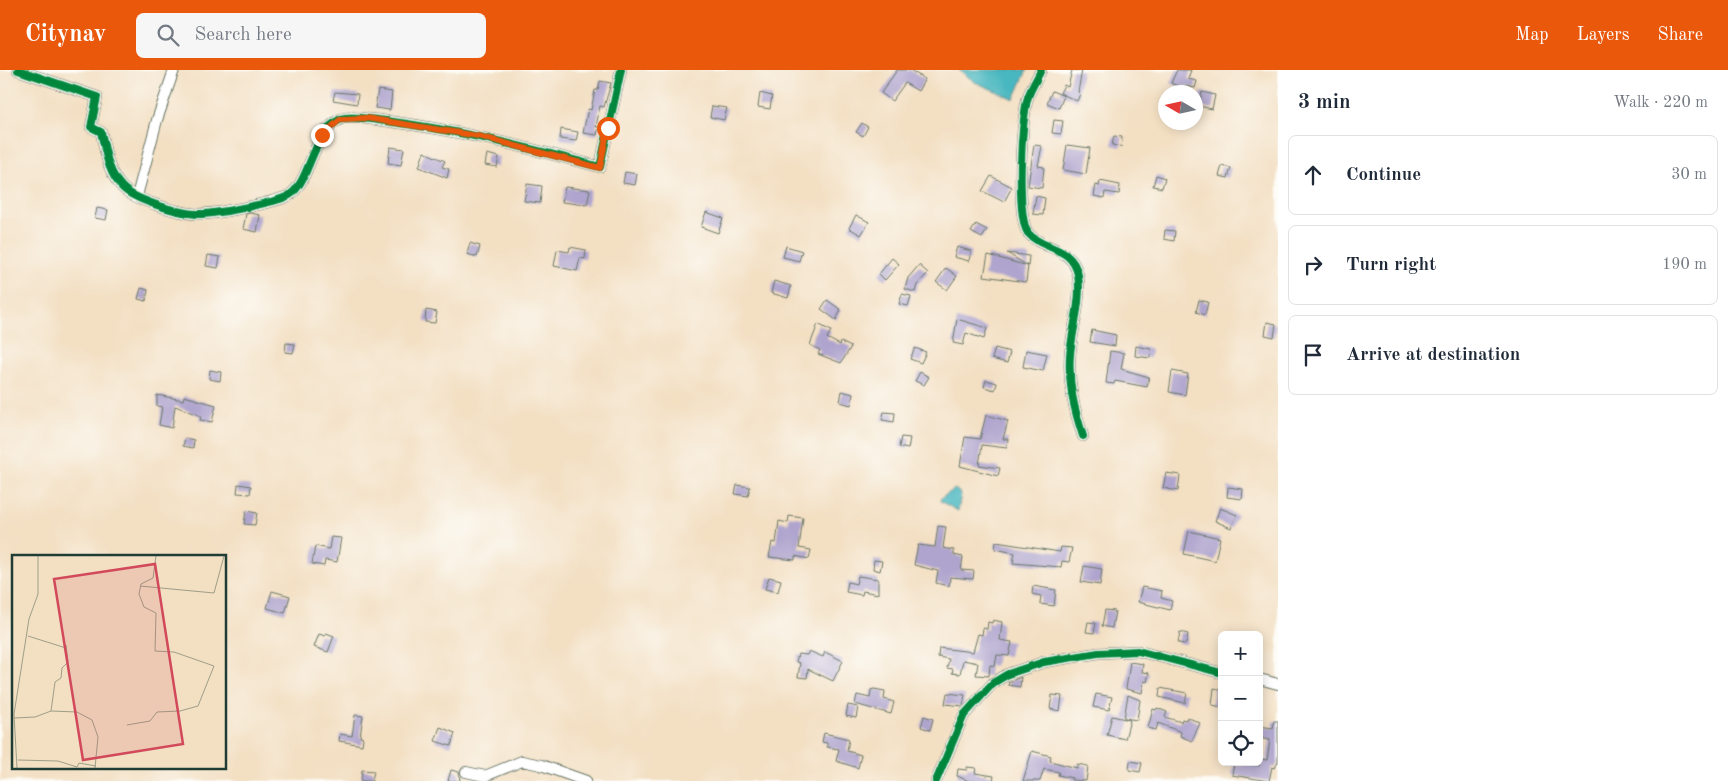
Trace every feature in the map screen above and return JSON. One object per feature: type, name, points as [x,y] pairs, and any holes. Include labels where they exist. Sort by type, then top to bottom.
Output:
[{"type":"street","points":[[18,70],[98,97],[91,127],[101,132],[109,170],[124,189],[149,202],[195,214],[227,212],[290,195],[302,179],[322,135],[341,119],[366,118],[478,136],[600,168],[621,70]]},
{"type":"street","points":[[137,196],[157,120],[174,70]]},
{"type":"street","points":[[1041,70],[1028,97],[1024,118],[1020,180],[1023,220],[1027,232],[1066,254],[1078,274],[1078,303],[1070,356],[1072,404],[1083,436]]},
{"type":"street","points":[[936,781],[964,715],[993,683],[1008,674],[1044,662],[1098,653],[1138,651],[1218,672]]},
{"type":"street","points":[[1263,680],[1278,684]]},
{"type":"street","points":[[466,772],[484,778],[522,761],[541,765],[586,781]]},
{"type":"water","points":[[959,70],[1027,70],[1014,99],[975,82]]},
{"type":"water","points":[[955,489],[961,494],[958,511],[940,501],[941,498]]},
{"type":"building","points":[[897,70],[910,70],[925,79],[918,91],[905,83],[892,101],[881,93]]},
{"type":"building","points":[[1072,70],[1082,70],[1078,92],[1080,94],[1077,101],[1060,93],[1064,85],[1068,87]]},
{"type":"building","points":[[1177,70],[1191,70],[1188,79],[1197,81],[1196,85],[1175,85],[1171,83]]},
{"type":"building","points":[[600,81],[611,83],[604,107],[600,106],[596,127],[599,127],[597,135],[583,133],[588,109],[591,110],[595,90],[598,90]]},
{"type":"building","points":[[378,90],[392,92],[390,110],[375,108]]},
{"type":"building","points":[[1052,91],[1064,96],[1059,108],[1047,103]]},
{"type":"building","points":[[335,92],[358,94],[357,104],[333,100]]},
{"type":"building","points":[[1203,92],[1215,95],[1212,109],[1203,107]]},
{"type":"building","points":[[760,93],[772,96],[770,109],[758,107]]},
{"type":"building","points":[[712,106],[727,108],[724,120],[710,117]]},
{"type":"building","points":[[1054,120],[1063,121],[1061,134],[1052,133]]},
{"type":"building","points":[[862,123],[868,127],[863,136],[856,132]]},
{"type":"building","points":[[561,129],[578,132],[576,141],[560,139]]},
{"type":"building","points":[[1114,136],[1122,137],[1121,147],[1112,145]]},
{"type":"building","points":[[1034,145],[1042,146],[1038,166],[1044,167],[1042,188],[1028,186]]},
{"type":"building","points":[[1067,145],[1090,148],[1086,174],[1063,170]]},
{"type":"building","points":[[390,147],[404,149],[401,165],[388,163]]},
{"type":"building","points":[[424,152],[445,161],[442,167],[449,169],[447,178],[419,167]]},
{"type":"building","points":[[487,154],[499,157],[497,167],[485,165]]},
{"type":"building","points":[[1222,166],[1231,168],[1228,178],[1219,176]]},
{"type":"building","points":[[625,172],[637,174],[635,185],[623,183]]},
{"type":"building","points":[[1156,175],[1165,178],[1162,188],[1153,186]]},
{"type":"building","points":[[991,176],[1012,187],[1004,202],[982,191]]},
{"type":"building","points":[[1100,181],[1120,185],[1119,194],[1105,192],[1104,198],[1094,196],[1096,185],[1099,186]]},
{"type":"building","points":[[527,184],[542,186],[540,203],[524,201]]},
{"type":"building","points":[[565,187],[590,190],[587,205],[562,202]]},
{"type":"building","points":[[1036,196],[1045,198],[1043,215],[1033,214]]},
{"type":"building","points":[[97,208],[108,210],[106,220],[95,218]]},
{"type":"building","points":[[706,212],[723,218],[718,233],[701,227]]},
{"type":"building","points":[[246,214],[260,215],[257,232],[243,229]]},
{"type":"building","points":[[856,215],[869,222],[861,235],[849,228]]},
{"type":"building","points":[[976,224],[987,230],[982,238],[971,232]]},
{"type":"building","points":[[1165,230],[1175,231],[1174,241],[1164,239]]},
{"type":"building","points":[[470,243],[480,246],[477,257],[467,254]]},
{"type":"building","points":[[786,246],[802,251],[799,261],[783,257]]},
{"type":"building","points":[[570,247],[586,250],[585,259],[580,258],[577,271],[554,266],[557,250],[569,252]]},
{"type":"building","points":[[957,247],[971,251],[969,261],[954,257]]},
{"type":"building","points":[[1007,253],[1029,256],[1028,266]]},
{"type":"building","points":[[208,255],[220,257],[218,268],[206,266]]},
{"type":"building","points":[[988,255],[1028,266],[1026,282],[984,276]]},
{"type":"building","points":[[892,258],[899,264],[885,280],[879,274]]},
{"type":"building","points":[[919,265],[928,273],[917,285],[915,292],[905,289],[908,278]]},
{"type":"building","points":[[946,268],[957,276],[947,290],[936,282]]},
{"type":"building","points":[[774,281],[791,286],[788,298],[771,293]]},
{"type":"building","points":[[141,288],[148,290],[146,301],[138,299]]},
{"type":"building","points":[[902,294],[911,296],[908,306],[899,304]]},
{"type":"building","points":[[827,300],[841,310],[836,320],[821,309]]},
{"type":"building","points":[[1199,300],[1208,302],[1205,315],[1196,312]]},
{"type":"building","points":[[426,310],[437,312],[435,323],[425,322]]},
{"type":"building","points":[[957,319],[987,328],[984,339],[966,333],[963,345],[953,343]]},
{"type":"building","points":[[1267,322],[1276,324],[1274,337],[1265,335]]},
{"type":"building","points":[[818,324],[831,331],[827,338],[840,345],[841,342],[851,347],[841,363],[818,354],[820,350],[810,345]]},
{"type":"building","points":[[1092,330],[1116,335],[1115,346],[1090,342]]},
{"type":"building","points":[[286,343],[295,344],[293,353],[285,352]]},
{"type":"building","points":[[1136,346],[1151,349],[1150,358],[1135,356]]},
{"type":"building","points":[[915,348],[926,352],[921,363],[910,359]]},
{"type":"building","points":[[995,348],[1010,352],[1007,363],[992,359]]},
{"type":"building","points":[[1026,350],[1047,354],[1043,371],[1023,367]]},
{"type":"building","points":[[1110,351],[1124,353],[1121,369],[1149,377],[1147,387],[1115,381],[1114,384],[1106,383]]},
{"type":"building","points":[[210,370],[221,372],[220,381],[209,379]]},
{"type":"building","points":[[1172,371],[1188,374],[1185,395],[1169,392]]},
{"type":"building","points":[[920,372],[929,377],[924,385],[915,381]]},
{"type":"building","points":[[986,380],[997,383],[995,390],[984,387]]},
{"type":"building","points":[[842,391],[853,394],[851,405],[840,402]]},
{"type":"building","points":[[157,395],[183,400],[184,396],[216,405],[212,422],[200,420],[201,416],[175,406],[172,428],[159,425],[162,407],[157,406]]},
{"type":"building","points":[[884,412],[895,413],[894,422],[882,420]]},
{"type":"building","points":[[986,415],[1008,421],[1003,439],[1008,439],[1007,448],[982,445],[979,465],[1000,468],[998,476],[960,466],[965,437],[980,439]]},
{"type":"building","points":[[901,437],[910,438],[908,449],[899,447]]},
{"type":"building","points":[[185,438],[194,440],[193,448],[183,446]]},
{"type":"building","points":[[1166,473],[1180,475],[1178,491],[1163,488]]},
{"type":"building","points":[[238,484],[251,486],[250,494],[237,493]]},
{"type":"building","points":[[737,485],[750,487],[748,496],[735,494]]},
{"type":"building","points":[[1228,487],[1243,489],[1242,499],[1227,497]]},
{"type":"building","points":[[1220,508],[1237,515],[1231,528],[1215,521]]},
{"type":"building","points":[[246,511],[257,513],[255,525],[244,524]]},
{"type":"building","points":[[789,516],[803,518],[799,548],[811,550],[809,559],[795,556],[795,560],[769,557],[772,542],[776,543],[779,521],[788,523]]},
{"type":"building","points":[[938,526],[946,527],[943,548],[954,550],[954,555],[963,557],[961,570],[974,571],[973,579],[950,577],[949,586],[940,584],[936,583],[938,571],[914,565],[918,545],[935,547]]},
{"type":"building","points":[[1189,531],[1220,538],[1215,561],[1184,554]]},
{"type":"building","points":[[331,537],[341,538],[337,562],[325,560],[324,566],[312,564],[315,546],[329,549]]},
{"type":"building","points":[[996,542],[1060,552],[1061,547],[1072,548],[1069,562],[1062,561],[1061,567],[1013,563],[1015,553],[995,549]]},
{"type":"building","points":[[874,560],[882,561],[880,571],[873,569]]},
{"type":"building","points":[[1084,566],[1102,569],[1100,585],[1081,582]]},
{"type":"building","points":[[858,576],[878,579],[878,594],[863,591],[862,595],[846,592],[848,582],[856,584]]},
{"type":"building","points":[[769,577],[781,580],[778,592],[765,589]]},
{"type":"building","points":[[1033,586],[1056,590],[1054,606],[1040,604],[1041,596],[1032,594]]},
{"type":"building","points":[[1142,587],[1162,591],[1161,598],[1172,601],[1170,610],[1138,602]]},
{"type":"building","points":[[272,591],[290,596],[285,613],[267,608]]},
{"type":"building","points":[[1105,610],[1115,611],[1112,628],[1102,626]]},
{"type":"building","points":[[993,620],[1002,622],[1000,640],[1012,642],[1009,656],[997,655],[995,666],[990,665],[989,676],[976,675],[978,663],[963,660],[960,674],[952,673],[953,669],[947,668],[949,659],[938,657],[939,648],[973,652],[978,634],[982,635],[983,628],[987,629],[988,622],[992,623]]},
{"type":"building","points":[[1088,622],[1096,623],[1094,633],[1086,632]]},
{"type":"building","points":[[1180,632],[1188,634],[1186,644],[1178,643]]},
{"type":"building","points":[[326,633],[334,636],[328,652],[314,647],[319,634],[325,636]]},
{"type":"building","points":[[809,651],[823,657],[825,652],[843,661],[833,681],[808,669],[807,678],[798,677],[800,663],[796,662],[798,654],[807,655]]},
{"type":"building","points":[[1130,662],[1143,664],[1142,672],[1149,673],[1147,682],[1144,681],[1142,693],[1126,689]]},
{"type":"building","points":[[1021,677],[1020,687],[1008,685],[1009,682]]},
{"type":"building","points":[[1160,688],[1187,693],[1185,703],[1159,697]]},
{"type":"building","points":[[1214,688],[1218,689],[1218,706],[1212,705]]},
{"type":"building","points":[[871,690],[885,691],[884,699],[894,702],[891,714],[855,704],[857,695],[870,698]]},
{"type":"building","points":[[947,693],[965,695],[963,706],[945,704]]},
{"type":"building","points":[[1096,694],[1112,697],[1109,710],[1093,707]]},
{"type":"building","points":[[1052,695],[1062,696],[1060,711],[1050,709]]},
{"type":"building","points":[[1128,695],[1140,700],[1137,720],[1124,718]]},
{"type":"building","points":[[848,705],[858,707],[856,718],[846,716]]},
{"type":"building","points":[[1157,708],[1167,712],[1165,717],[1181,722],[1182,719],[1186,720],[1187,717],[1200,723],[1192,741],[1180,736],[1181,732],[1158,723],[1156,730],[1148,728],[1153,709],[1156,710]]},
{"type":"building","points":[[355,715],[363,716],[360,737],[363,738],[362,745],[339,741],[340,734],[352,736]]},
{"type":"building","points":[[924,716],[933,719],[930,730],[921,727]]},
{"type":"building","points":[[1112,716],[1130,720],[1125,739],[1107,735]]},
{"type":"building","points":[[1274,721],[1278,721],[1278,762],[1275,768],[1272,767],[1269,781],[1232,775],[1234,766],[1263,766],[1263,760],[1267,760],[1270,740],[1263,739],[1263,727],[1273,728]]},
{"type":"building","points":[[440,727],[455,733],[451,746],[435,741]]},
{"type":"building","points":[[824,733],[849,739],[847,751],[861,755],[858,768],[836,761],[839,749],[827,747],[827,743],[822,742]]},
{"type":"building","points":[[1032,751],[1051,756],[1050,761],[1077,768],[1077,764],[1088,766],[1086,781],[1071,780],[1072,778],[1058,775],[1059,772],[1044,769],[1040,781],[1023,781]]},
{"type":"building","points":[[1130,761],[1142,763],[1140,772],[1129,770]]},
{"type":"building","points":[[967,767],[976,768],[975,773],[994,776],[993,781],[969,781],[957,776],[958,769],[967,770]]},
{"type":"building","points":[[362,770],[374,771],[372,781],[361,781]]},
{"type":"building","points":[[451,770],[459,772],[460,781],[448,781]]},
{"type":"cycle path","points":[[18,70],[97,97],[91,127],[101,132],[110,168],[122,187],[136,197],[146,201],[196,214],[243,208],[288,196],[301,181],[323,135],[331,126],[345,118],[369,119],[467,134],[600,167],[621,70]]},
{"type":"cycle path","points":[[1041,70],[1029,94],[1025,108],[1021,167],[1022,208],[1024,223],[1028,233],[1034,239],[1070,258],[1075,265],[1078,275],[1079,295],[1071,345],[1070,376],[1074,406],[1083,436]]},
{"type":"cycle path","points":[[936,781],[964,715],[993,683],[1008,674],[1044,662],[1098,653],[1138,651],[1218,672]]},
{"type":"route","points":[[322,135],[341,119],[366,118],[478,136],[600,168],[608,128]]}]
